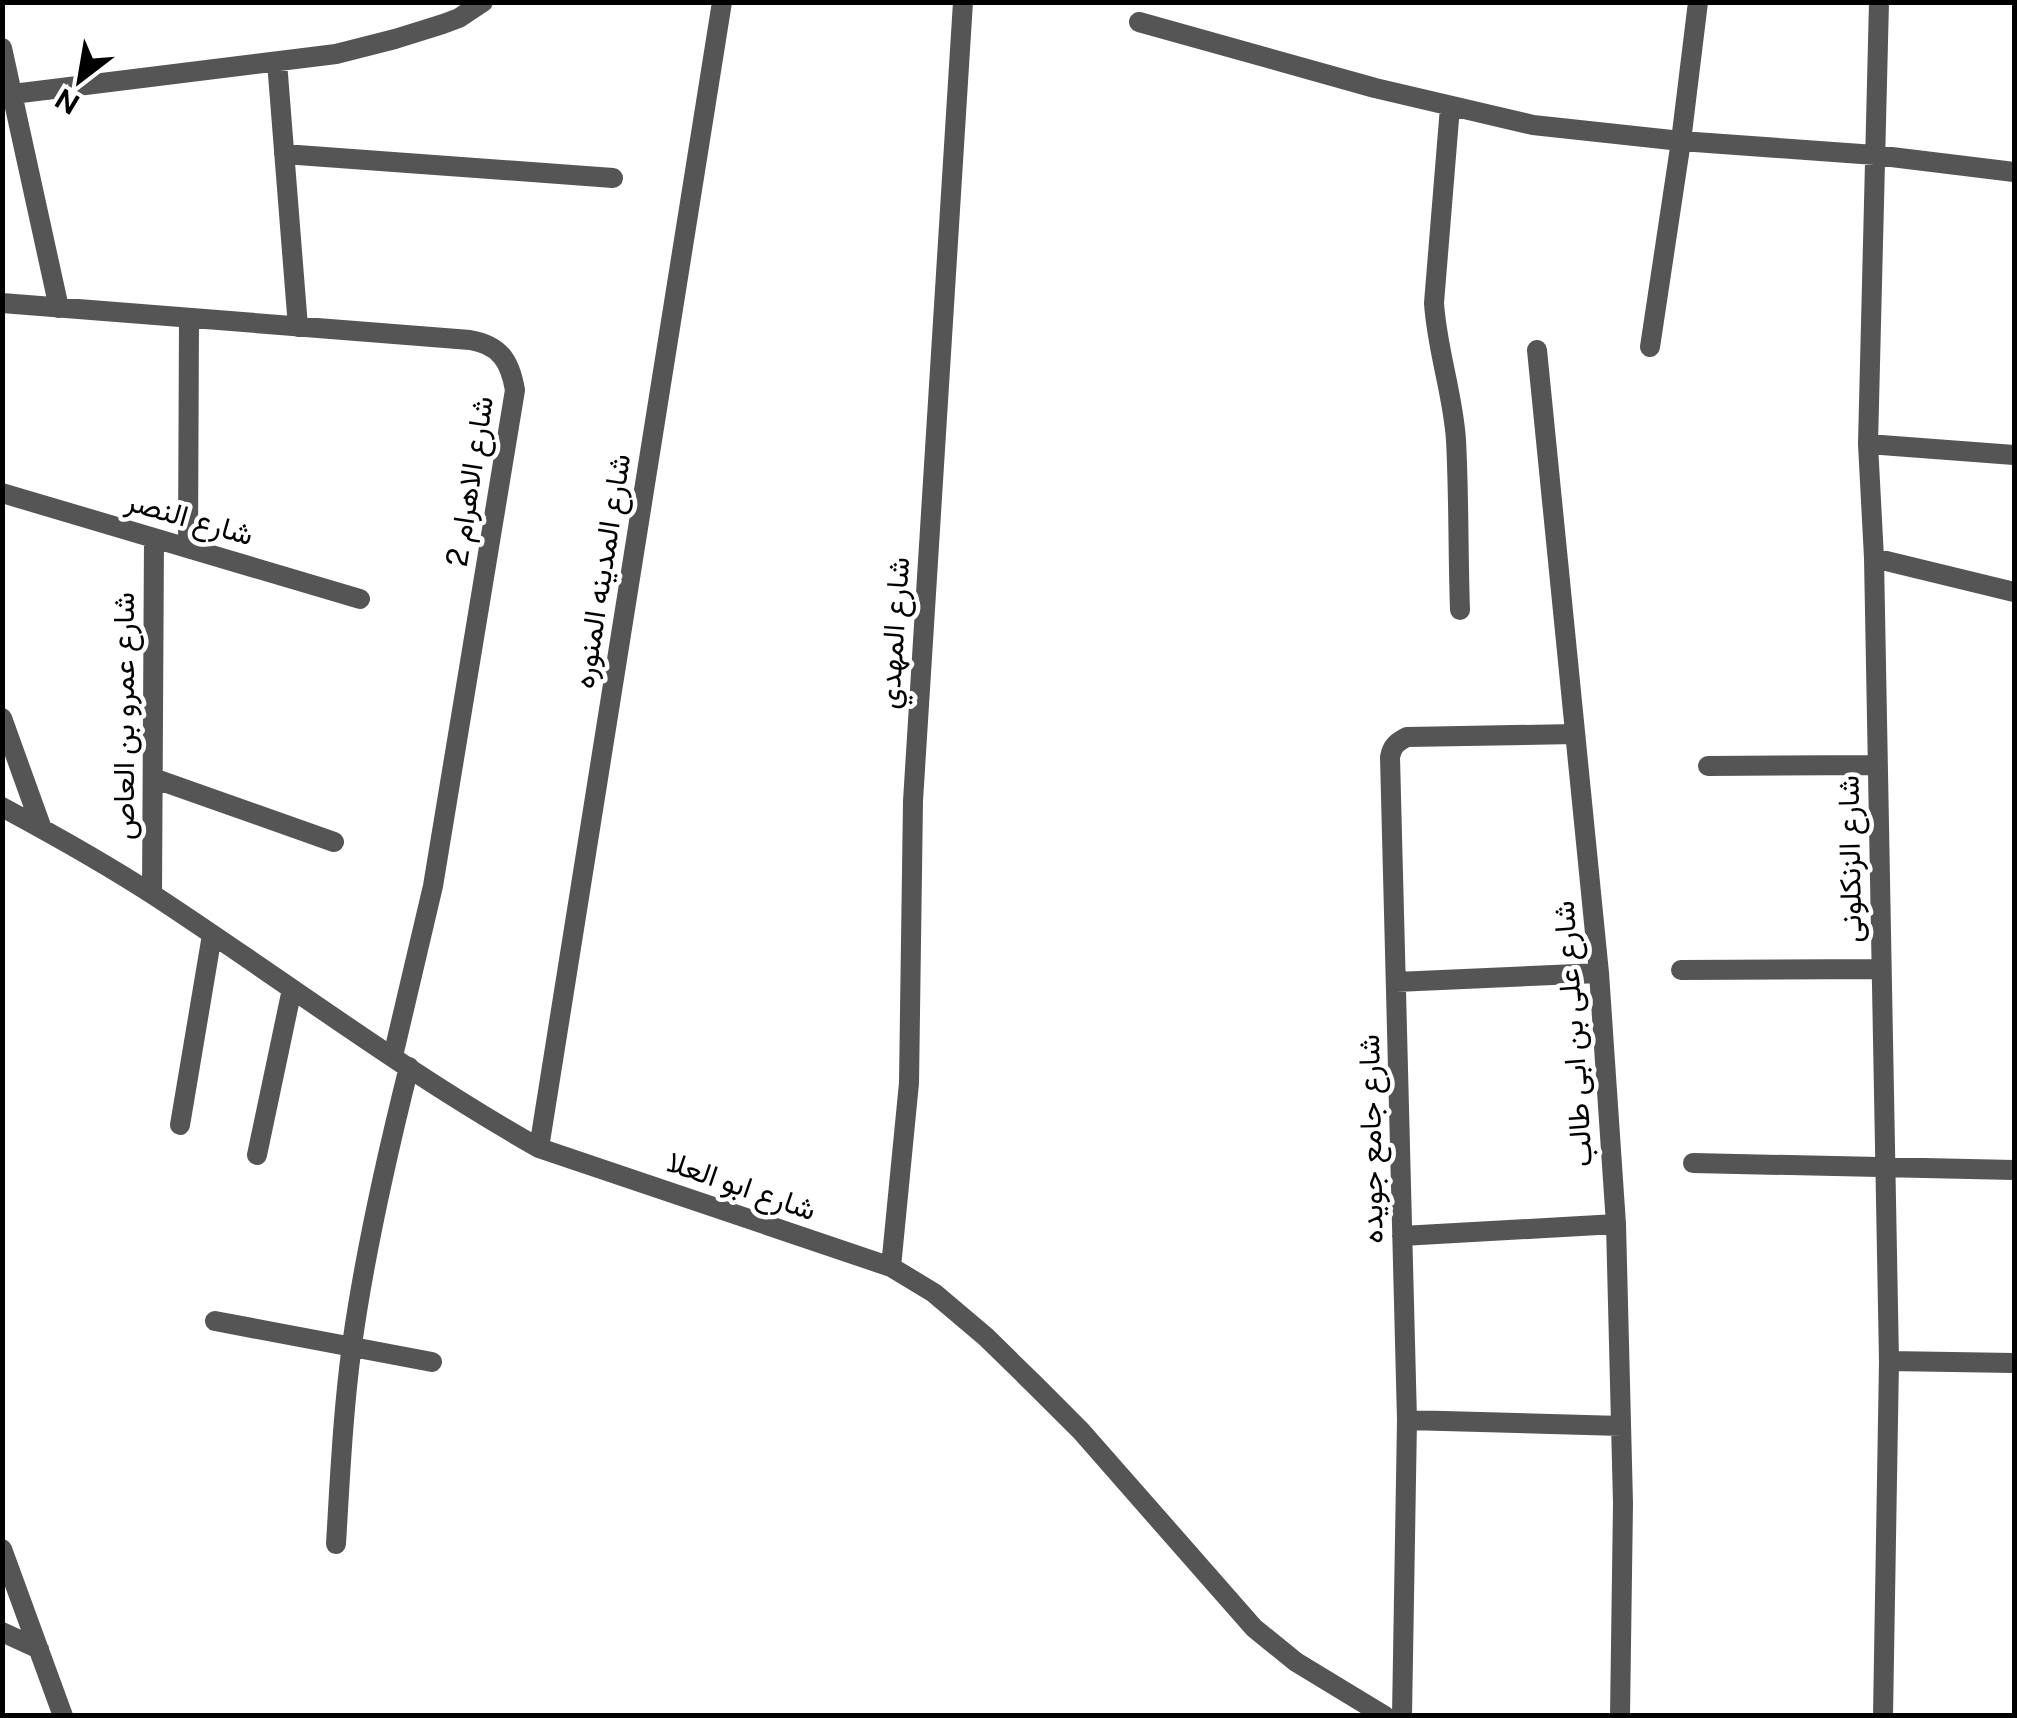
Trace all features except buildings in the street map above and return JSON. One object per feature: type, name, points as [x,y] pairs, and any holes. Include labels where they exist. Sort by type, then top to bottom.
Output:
[{"type":"street","points":[[14,94],[336,54],[459,18],[483,2]]},
{"type":"street","name":"شارع المدينه المنوره","points":[[539,1148],[722,2]]},
{"type":"street","name":"شارع المهدي","points":[[891,1266],[909,1083],[913,801],[963,2]]},
{"type":"street","points":[[1650,347],[1698,2]]},
{"type":"street","name":"شارع الزنكلونى","points":[[1879,2],[1868,444],[1874,558],[1889,1361],[1883,1716]]},
{"type":"street","points":[[1140,22],[1450,107],[1533,125],[1681,142],[1875,155],[2014,172]]},
{"type":"street","points":[[2,48],[59,308]]},
{"type":"street","points":[[277,62],[298,327]]},
{"type":"street","points":[[1450,107],[1434,303],[1456,440],[1460,610]]},
{"type":"street","points":[[284,154],[613,178]]},
{"type":"street","name":"شارع الاهرام 2","points":[[2,304],[486,343],[512,370],[516,390],[401,1062]]},
{"type":"street","points":[[188,548],[189,318]]},
{"type":"street","name":"شارع على بن ابى طالب","points":[[1537,350],[1599,974],[1616,1224],[1623,1557],[1620,1716]]},
{"type":"street","points":[[1868,444],[2014,455]]},
{"type":"street","name":"شارع النصر","points":[[2,494],[360,599]]},
{"type":"street","name":"شارع عمرو بن العاص","points":[[152,894],[154,538]]},
{"type":"street","points":[[1874,558],[2014,592]]},
{"type":"street","points":[[2,718],[42,828]]},
{"type":"street","name":"شارع جامع جويده","points":[[1402,1716],[1408,1420],[1390,757],[1392,748],[1407,737],[1575,734]]},
{"type":"street","points":[[1708,766],[1878,765]]},
{"type":"street","points":[[153,778],[334,842]]},
{"type":"street","name":"شارع ابو العلا","points":[[2,807],[152,894],[401,1062],[539,1148],[891,1266],[934,1292],[1081,1431],[1254,1628],[1296,1662],[1385,1716]]},
{"type":"street","points":[[180,1125],[212,935]]},
{"type":"street","points":[[1682,970],[1881,968]]},
{"type":"street","points":[[1396,982],[1599,974]]},
{"type":"street","points":[[257,1155],[292,989]]},
{"type":"street","points":[[336,1544],[352,1347],[401,1062]]},
{"type":"street","points":[[1693,1164],[2014,1170]]},
{"type":"street","points":[[1402,1236],[1616,1224]]},
{"type":"street","points":[[215,1321],[432,1362]]},
{"type":"street","points":[[1889,1361],[2014,1363]]},
{"type":"street","points":[[1408,1420],[1621,1426]]},
{"type":"street","points":[[2,1549],[63,1716]]},
{"type":"street","points":[[2,1632],[39,1649]]}]
